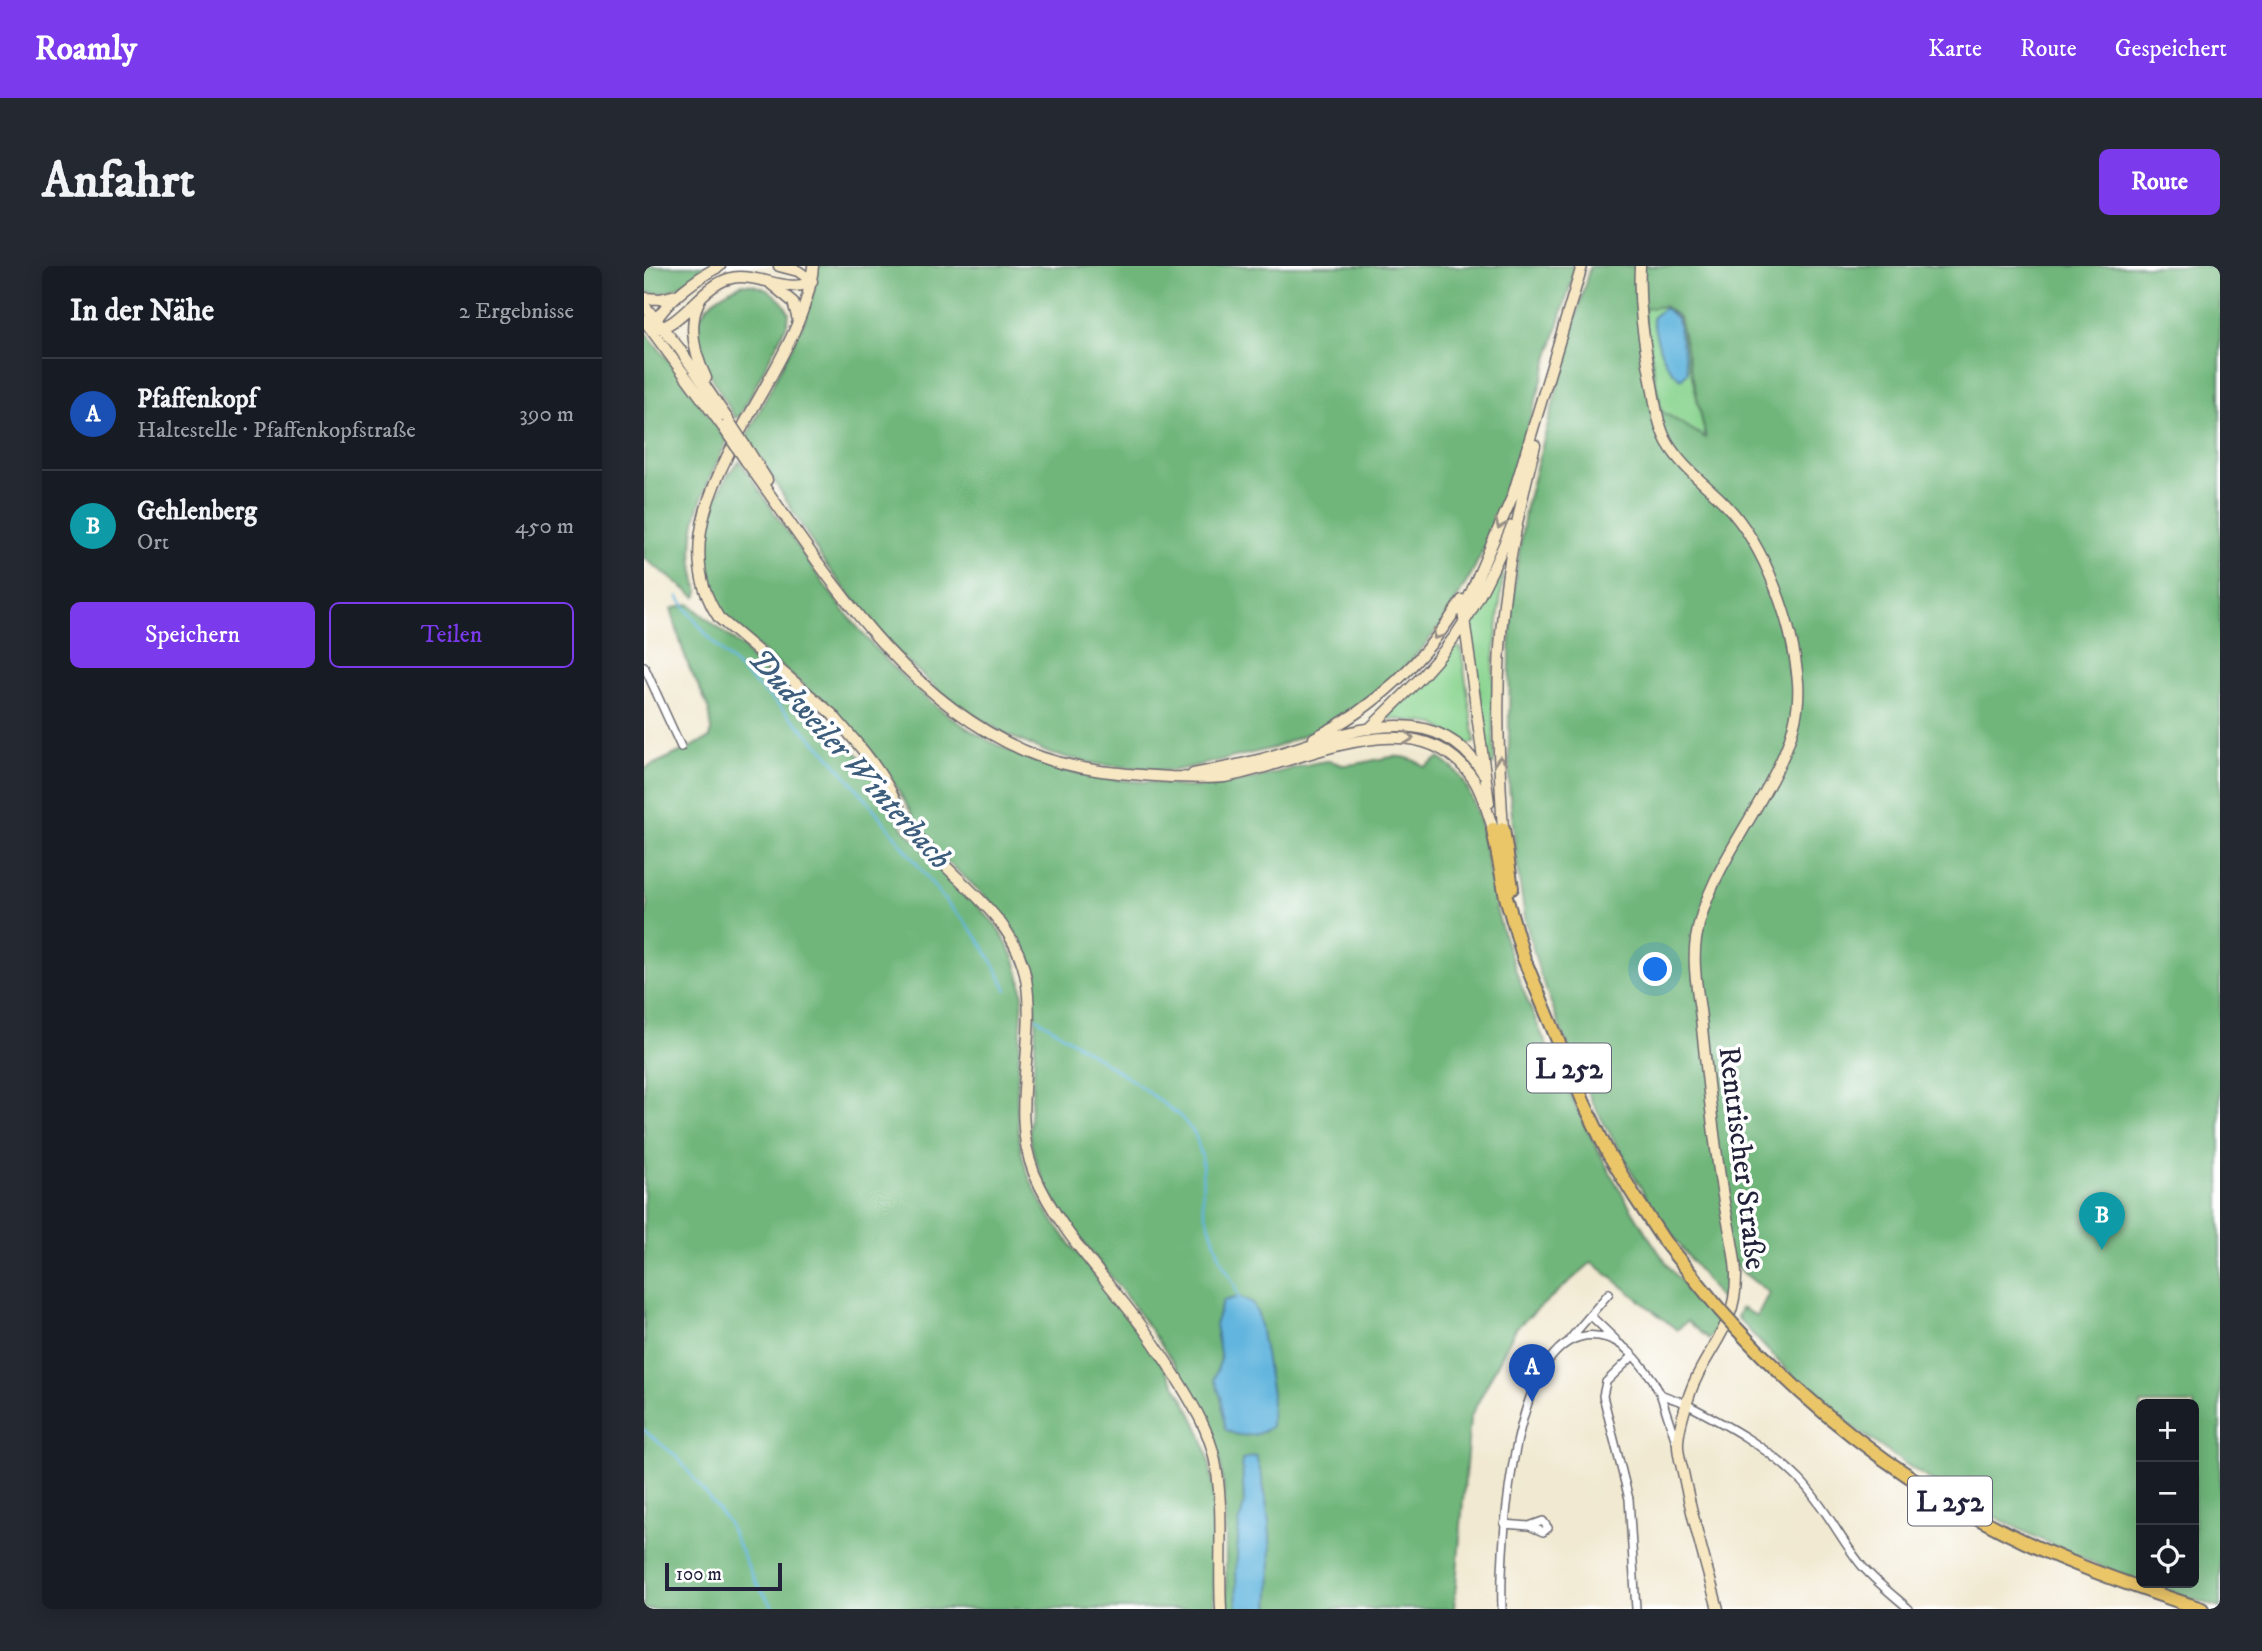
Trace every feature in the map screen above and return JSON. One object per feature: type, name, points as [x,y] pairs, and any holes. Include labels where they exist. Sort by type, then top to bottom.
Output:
[{"type":"highway","name":"L 252","points":[[1498,829],[1533,981],[1584,1103],[1608,1153],[1664,1241],[1737,1329],[1833,1422],[1937,1494],[2048,1553],[2202,1609]]},
{"type":"main road","points":[[657,325],[680,294],[720,266]]},
{"type":"main road","points":[[779,266],[798,271],[812,281]]},
{"type":"main road","points":[[813,266],[812,281],[798,323],[726,457],[705,503],[697,538],[703,586],[710,606],[719,618],[838,721],[887,784],[921,841],[990,909],[1005,926],[1015,944],[1022,960],[1029,1005],[1024,1114],[1027,1151],[1045,1196],[1061,1224],[1135,1317],[1199,1415],[1214,1456],[1219,1493],[1221,1609]]},
{"type":"main road","points":[[1498,829],[1500,656],[1510,558],[1520,507],[1582,266]]},
{"type":"main road","name":"Rentrischer Straße","points":[[1640,266],[1640,308],[1644,343],[1661,428],[1675,454],[1692,474],[1725,503],[1757,546],[1781,608],[1795,661],[1798,685],[1795,722],[1788,743],[1720,869],[1699,923],[1695,952],[1705,1059],[1736,1283],[1724,1331],[1692,1388],[1677,1445],[1718,1609]]},
{"type":"main road","points":[[657,325],[728,279],[744,277],[799,287],[812,281]]},
{"type":"main road","points":[[764,281],[790,298],[795,305],[798,323]]},
{"type":"main road","points":[[644,298],[660,299],[680,294]]},
{"type":"main road","points":[[702,295],[694,316],[692,334],[703,372],[725,422]]},
{"type":"main road","points":[[644,305],[818,560],[864,622],[925,687],[972,722],[1002,740],[1053,760],[1103,772],[1201,779],[1223,777],[1378,738],[1418,739],[1437,745],[1460,762],[1474,780],[1498,829]]},
{"type":"main road","points":[[644,320],[657,325],[718,404]]},
{"type":"main road","points":[[1485,776],[1463,624],[1465,602],[1513,495],[1567,320]]},
{"type":"main road","points":[[1342,745],[1370,728],[1415,684],[1463,624],[1499,557],[1520,507]]},
{"type":"main road","points":[[1295,748],[1352,718],[1394,684],[1435,638],[1475,579]]},
{"type":"main road","points":[[1171,776],[1239,765],[1370,728],[1413,725],[1436,731],[1466,751],[1485,776],[1497,804],[1498,829]]},
{"type":"street","points":[[644,666],[681,747]]},
{"type":"street","points":[[1502,1609],[1504,1524],[1516,1444],[1524,1416],[1546,1361],[1591,1316],[1609,1293]]},
{"type":"street","points":[[1591,1316],[1643,1366],[1660,1393],[1672,1422],[1677,1445]]},
{"type":"street","points":[[1564,1344],[1590,1335],[1618,1342]]},
{"type":"street","points":[[1633,1356],[1606,1382],[1603,1396],[1629,1499],[1636,1609]]},
{"type":"street","points":[[1660,1393],[1687,1404],[1753,1441],[1801,1481],[1861,1564],[1909,1609]]},
{"type":"street","points":[[1504,1524],[1529,1526]]},
{"type":"green space","points":[[644,266],[711,266],[671,290],[653,293],[644,292]]},
{"type":"green space","points":[[816,266],[1576,266],[1513,477],[1492,531],[1444,621],[1420,651],[1397,675],[1343,718],[1274,748],[1171,771],[1101,765],[1051,754],[1005,734],[950,701],[891,646],[825,564],[747,436],[805,320],[814,290]]},
{"type":"green space","points":[[1590,266],[2220,266],[2220,1608],[2158,1588],[2199,1588],[2199,1399],[2136,1399],[2136,1580],[2036,1538],[1969,1503],[1905,1464],[1841,1419],[1789,1373],[1737,1317],[1741,1308],[1757,1316],[1769,1293],[1732,1264],[1730,1285],[1724,1304],[1654,1211],[1592,1102],[1539,971],[1526,923],[1509,786],[1510,648],[1515,579],[1526,506]],"holes":[[[1664,306],[1679,317],[1706,438],[1661,411],[1643,309]]]},
{"type":"green space","points":[[743,284],[770,292],[781,301],[789,313],[787,324],[740,416],[735,418],[703,360],[697,343],[697,326],[703,311],[718,297]]},
{"type":"green space","points":[[1665,306],[1679,317],[1706,438],[1661,411],[1643,309]]},
{"type":"green space","points":[[644,331],[727,441],[703,496],[693,532],[692,551],[699,592],[696,597],[644,558]]},
{"type":"green space","points":[[740,461],[819,577],[860,630],[904,678],[953,718],[1009,750],[1073,772],[1183,787],[1231,783],[1324,761],[1344,765],[1395,757],[1404,757],[1425,767],[1439,758],[1463,780],[1477,815],[1493,896],[1512,959],[1559,1072],[1603,1159],[1653,1244],[1673,1272],[1720,1323],[1709,1339],[1687,1321],[1677,1330],[1592,1262],[1516,1328],[1470,1418],[1454,1609],[1227,1609],[1223,1485],[1214,1437],[1205,1414],[1150,1329],[1060,1210],[1049,1192],[1033,1152],[1029,1131],[1035,1042],[1034,995],[1032,974],[1022,943],[1000,911],[938,853],[885,770],[861,740],[808,689],[732,626],[713,595],[705,562],[708,527],[723,484]]},
{"type":"green space","points":[[1497,573],[1503,573],[1493,669],[1494,764],[1488,764],[1470,624]]},
{"type":"green space","points":[[689,604],[743,648],[756,665],[836,730],[872,773],[903,828],[996,925],[1014,957],[1023,996],[1017,1108],[1024,1161],[1046,1210],[1168,1373],[1194,1418],[1209,1460],[1212,1481],[1215,1609],[644,1609],[644,929],[648,903],[644,888],[644,769],[710,738],[709,710],[686,660],[671,609]]},
{"type":"green space","points":[[1452,646],[1461,648],[1475,742],[1467,745],[1435,724],[1385,718]]},
{"type":"water","points":[[1664,308],[1677,318],[1688,372],[1681,379],[1664,359],[1656,335],[1652,318]]},
{"type":"water","points":[[1238,1297],[1251,1302],[1258,1314],[1272,1394],[1271,1426],[1261,1433],[1249,1435],[1236,1434],[1225,1429],[1221,1397],[1214,1379],[1221,1359],[1215,1325],[1223,1301]]},
{"type":"water","points":[[1256,1456],[1265,1493],[1270,1532],[1269,1609],[1237,1609],[1239,1524],[1244,1504],[1242,1459]]},
{"type":"waterway","name":"Dudweiler Winterbach","points":[[678,596],[717,646],[815,741],[855,785],[949,906],[963,919],[988,954],[1007,990]]},
{"type":"waterway","name":"Dudweiler Winterbach","points":[[1037,1018],[1136,1083],[1180,1116],[1195,1134],[1202,1157],[1203,1206],[1221,1260],[1239,1300]]},
{"type":"waterway","points":[[644,1430],[678,1458],[728,1523],[754,1580],[775,1609]]},
{"type":"place","name":"Gehlenberg","points":[[2102,1250]]},
{"type":"place","name":"Pfaffenkopf","points":[[1532,1402]]}]
